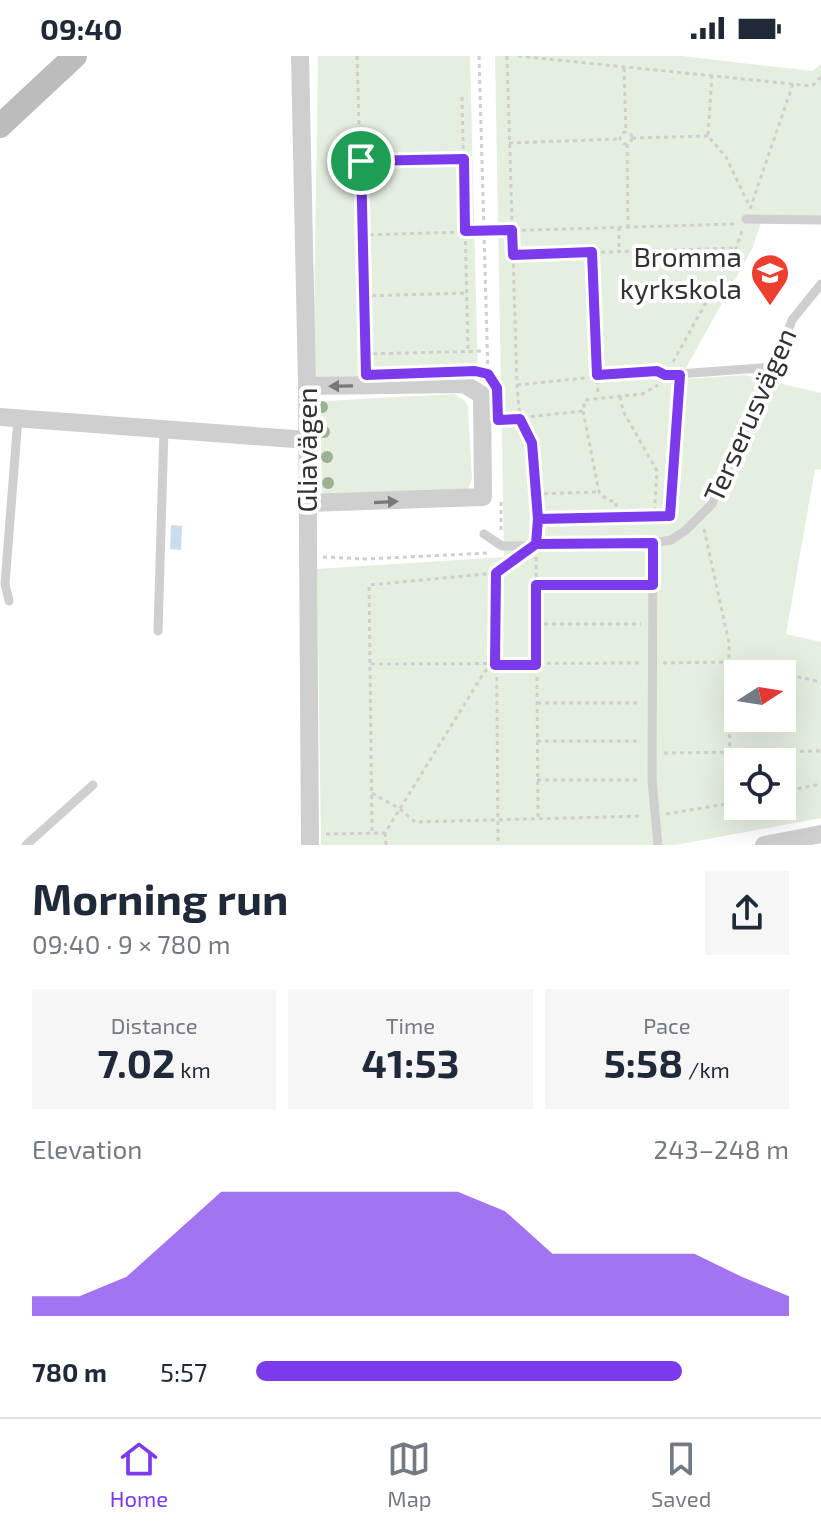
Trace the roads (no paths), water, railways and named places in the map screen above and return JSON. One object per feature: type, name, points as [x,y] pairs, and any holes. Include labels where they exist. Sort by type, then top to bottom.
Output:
[{"type":"street","points":[[0,126],[75,56]]},
{"type":"street","name":"Gliavägen","points":[[300,56],[308,440],[310,839]]},
{"type":"street","points":[[307,386],[464,384],[473,387],[482,395],[483,497],[308,503]]},
{"type":"street","points":[[9,418],[308,440]]},
{"type":"street","points":[[764,845],[821,834]]},
{"type":"lane","points":[[746,219],[821,220]]},
{"type":"lane","name":"Terserusvägen","points":[[484,534],[502,546],[653,543],[671,540],[701,518],[726,479],[792,320],[821,284]]},
{"type":"lane","points":[[665,375],[774,367]]},
{"type":"lane","points":[[9,418],[5,584],[9,601]]},
{"type":"lane","points":[[158,631],[164,429]]},
{"type":"lane","points":[[653,543],[652,780],[658,845]]},
{"type":"lane","points":[[26,845],[93,785]]},
{"type":"water","points":[[171,525],[182,526],[181,550],[170,549]]},
{"type":"place","name":"Bromma kyrkskola","points":[[770,307]]}]
